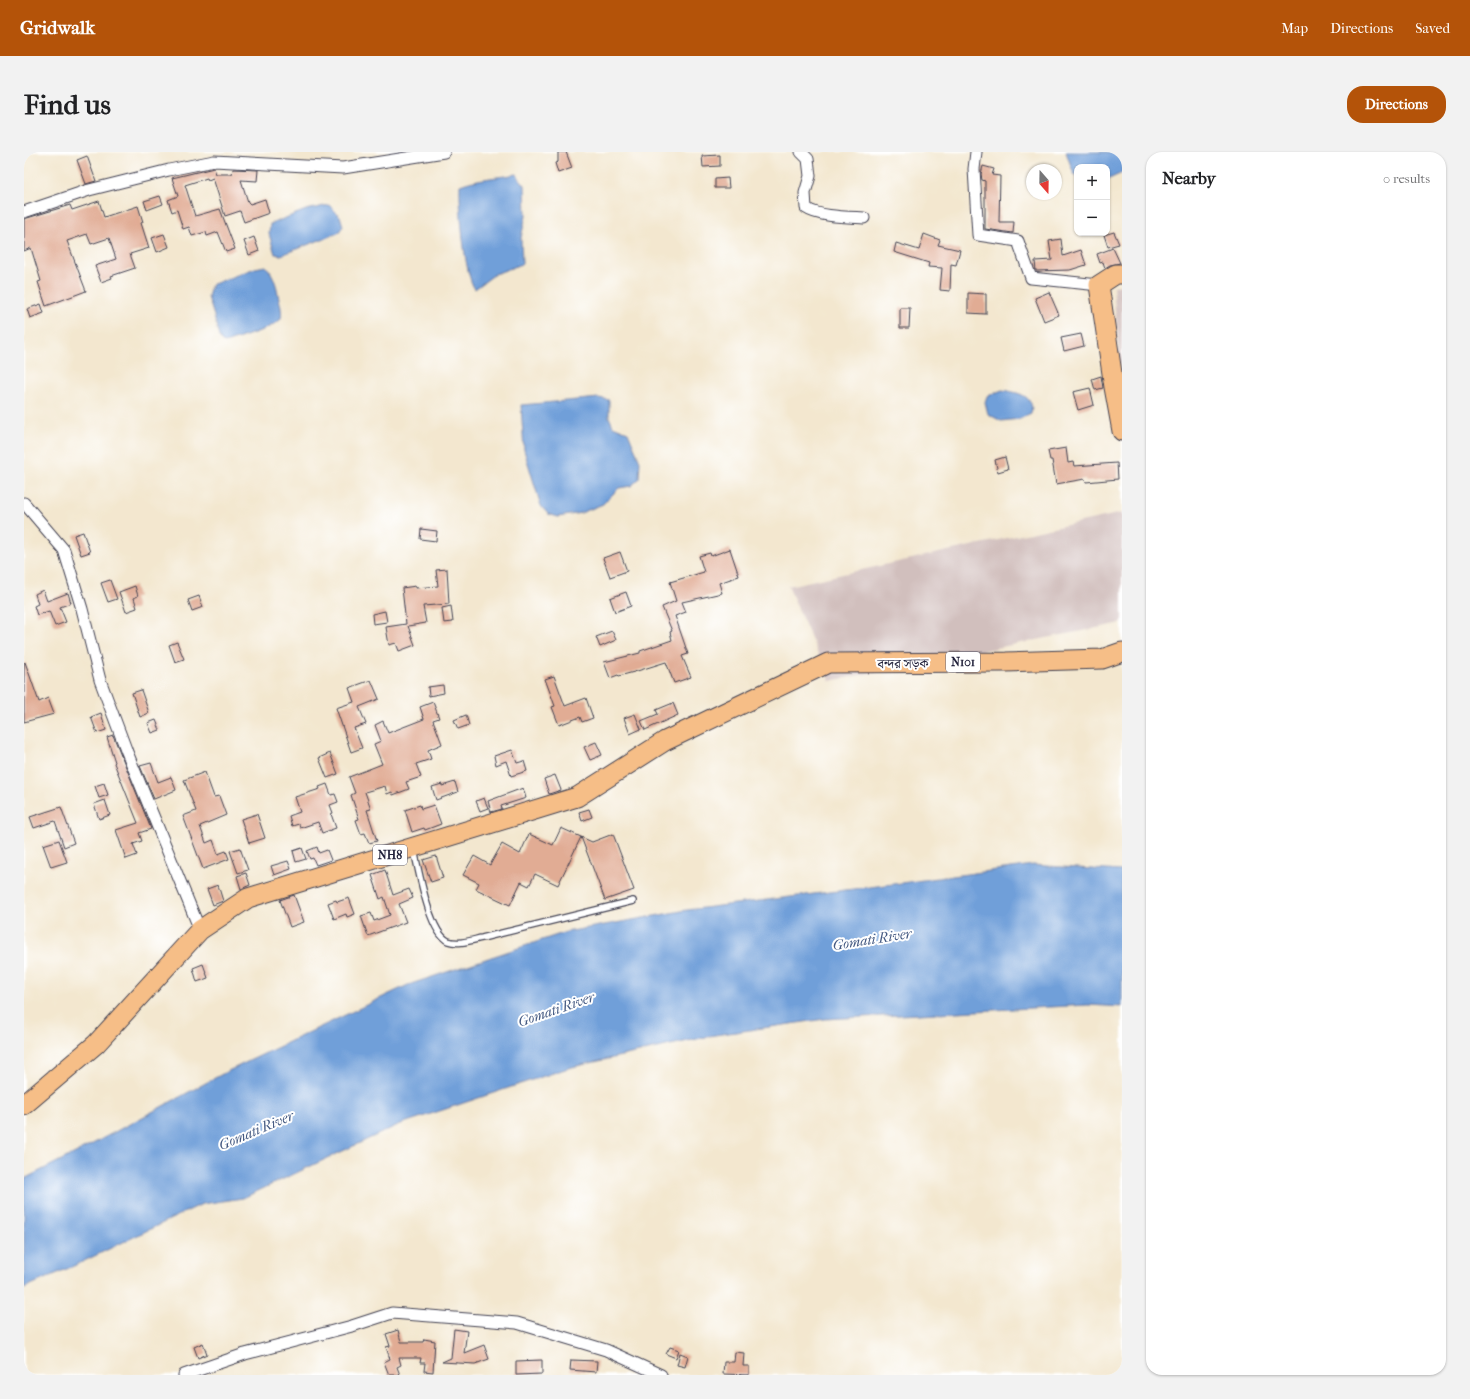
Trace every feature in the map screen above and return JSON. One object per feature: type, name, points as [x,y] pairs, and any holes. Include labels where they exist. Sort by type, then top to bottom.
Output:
[{"type":"highway","points":[[1122,274],[1116,274],[1099,284],[1122,431]]},
{"type":"highway","name":"বন্দর সড়ক","points":[[805,674],[828,664],[1006,662],[1102,659],[1122,652]]},
{"type":"highway","name":"NH8","points":[[24,1105],[96,1044],[200,930],[248,898],[577,797],[665,742],[805,674]]},
{"type":"street","points":[[24,212],[89,190],[169,170],[214,161],[343,168],[444,152]]},
{"type":"street","points":[[801,152],[808,159],[810,176],[805,193],[806,208],[810,212],[864,218]]},
{"type":"street","points":[[976,152],[974,169],[978,235],[1018,241],[1031,278],[1099,284]]},
{"type":"street","points":[[24,503],[64,550],[82,609],[100,680],[127,752],[200,930]]},
{"type":"street","points":[[184,1375],[245,1354],[352,1326],[392,1313],[517,1323],[606,1350],[661,1375]]},
{"type":"lane","points":[[413,848],[432,919],[438,932],[448,940],[459,943],[633,901]]},
{"type":"shaded area","points":[[1122,285],[1122,388],[1113,286]]},
{"type":"shaded area","points":[[1122,513],[1122,623],[830,681],[788,586]]},
{"type":"water","points":[[1066,152],[1122,152],[1122,173],[1110,179],[1110,164],[1074,164],[1074,174]]},
{"type":"water","points":[[516,174],[525,185],[526,215],[521,238],[522,264],[495,274],[475,289],[471,282],[465,255],[461,223],[460,185],[481,179]]},
{"type":"water","points":[[329,205],[340,216],[343,226],[338,233],[281,255],[275,254],[269,234],[270,224],[306,210]]},
{"type":"water","points":[[265,266],[270,271],[275,283],[281,306],[281,318],[273,325],[265,329],[225,343],[222,342],[219,337],[208,297],[211,285],[255,268]]},
{"type":"water","points":[[1002,390],[1018,393],[1027,398],[1032,407],[1031,413],[1020,419],[1001,421],[988,414],[985,402],[987,396]]},
{"type":"water","points":[[599,398],[609,400],[609,417],[613,426],[628,432],[640,461],[639,479],[631,486],[619,488],[603,504],[581,513],[558,517],[548,514],[541,506],[524,450],[521,405]]},
{"type":"water","name":"Gomati River","points":[[1033,865],[1122,871],[1122,1007],[1088,1005],[825,1019],[715,1035],[568,1068],[398,1125],[243,1198],[202,1204],[78,1264],[24,1288],[24,1179],[226,1072],[408,985],[566,932],[687,910]]},
{"type":"building","points":[[558,152],[566,152],[572,168],[558,173],[555,163],[558,162]]},
{"type":"building","points":[[720,155],[720,166],[703,167],[702,156]]},
{"type":"building","points":[[87,156],[96,181],[86,184],[77,160]]},
{"type":"building","points":[[983,166],[994,169],[992,175],[1000,176],[999,222],[1014,222],[1013,233],[985,229],[985,181],[982,180],[981,174]]},
{"type":"building","points":[[214,168],[216,174],[232,174],[233,169],[258,170],[257,181],[241,180],[248,202],[250,204],[265,199],[269,213],[244,222],[240,211],[225,216],[213,178],[208,180],[207,178],[185,185],[195,216],[220,209],[235,249],[226,252],[218,232],[207,236],[206,232],[192,236],[189,227],[183,229],[177,210],[172,212],[168,200],[178,196],[172,178]]},
{"type":"building","points":[[728,178],[729,188],[715,188],[715,179]]},
{"type":"building","points":[[160,196],[163,204],[147,210],[144,201]]},
{"type":"building","points":[[99,201],[104,217],[138,206],[143,222],[141,223],[149,248],[130,254],[135,268],[111,276],[112,278],[101,282],[95,266],[116,259],[109,238],[91,244],[87,234],[67,241],[86,291],[46,306],[38,282],[41,281],[31,248],[24,251],[24,219],[70,205],[72,210]]},
{"type":"building","points":[[1114,232],[1119,244],[1108,247],[1104,236],[1110,236],[1110,233]]},
{"type":"building","points":[[164,234],[169,247],[157,252],[152,238]]},
{"type":"building","points":[[924,234],[940,240],[938,245],[960,250],[956,265],[951,264],[950,291],[940,290],[942,268],[928,267],[929,263],[894,252],[896,243],[919,250]]},
{"type":"building","points":[[254,237],[259,251],[249,255],[244,241]]},
{"type":"building","points":[[1061,239],[1063,256],[1081,250],[1086,265],[1070,270],[1036,271],[1035,261],[1052,260],[1049,241]]},
{"type":"building","points":[[1113,248],[1120,263],[1110,265],[1105,268],[1103,262],[1100,263],[1097,254]]},
{"type":"building","points":[[1049,292],[1059,315],[1044,321],[1035,298]]},
{"type":"building","points":[[968,293],[986,294],[986,314],[968,313]]},
{"type":"building","points":[[41,304],[44,313],[30,318],[27,309]]},
{"type":"building","points":[[900,308],[910,308],[909,328],[900,328]]},
{"type":"building","points":[[1081,334],[1084,346],[1064,351],[1061,338]]},
{"type":"building","points":[[1101,376],[1103,388],[1095,390],[1092,379]]},
{"type":"building","points":[[1090,388],[1094,405],[1078,410],[1073,392]]},
{"type":"building","points":[[1066,448],[1068,463],[1073,462],[1074,466],[1117,463],[1118,479],[1086,482],[1085,479],[1056,484],[1052,460],[1050,460],[1048,451]]},
{"type":"building","points":[[1005,457],[1008,469],[998,472],[995,460]]},
{"type":"building","points":[[421,529],[437,531],[436,541],[420,539]]},
{"type":"building","points":[[83,532],[90,552],[81,555],[74,535]]},
{"type":"building","points":[[730,549],[739,576],[719,583],[722,593],[682,602],[686,612],[675,616],[688,654],[682,656],[691,677],[674,683],[666,662],[610,678],[604,662],[640,653],[640,651],[672,640],[670,632],[672,631],[662,607],[676,601],[670,582],[704,572],[699,556],[710,553],[711,556]]},
{"type":"building","points":[[620,552],[627,571],[610,577],[603,558]]},
{"type":"building","points":[[447,569],[449,604],[423,606],[426,623],[408,626],[415,645],[399,651],[396,643],[389,645],[386,627],[406,624],[402,588],[416,586],[416,588],[438,586],[436,570]]},
{"type":"building","points":[[110,580],[117,599],[108,602],[101,583]]},
{"type":"building","points":[[135,586],[138,596],[134,598],[137,608],[126,612],[119,592]]},
{"type":"building","points":[[43,590],[47,601],[68,593],[71,603],[60,607],[66,622],[55,626],[49,611],[37,615],[34,606],[38,604],[35,594]]},
{"type":"building","points":[[626,592],[631,606],[615,612],[610,598]]},
{"type":"building","points":[[199,596],[203,607],[192,611],[188,600]]},
{"type":"building","points":[[451,606],[453,622],[444,623],[442,608]]},
{"type":"building","points":[[385,611],[387,622],[373,624],[372,614]]},
{"type":"building","points":[[612,631],[616,640],[600,647],[596,637]]},
{"type":"building","points":[[177,642],[184,659],[175,662],[169,645]]},
{"type":"building","points":[[25,662],[39,702],[48,698],[54,714],[24,722],[24,663]]},
{"type":"building","points":[[554,676],[565,706],[586,698],[593,718],[582,722],[580,717],[559,725],[552,707],[555,706],[545,679]]},
{"type":"building","points":[[371,680],[379,699],[359,707],[366,724],[354,728],[362,748],[351,752],[336,708],[354,702],[349,688]]},
{"type":"building","points":[[443,685],[444,693],[429,696],[428,687]]},
{"type":"building","points":[[141,690],[149,713],[140,717],[132,693]]},
{"type":"building","points":[[433,702],[439,718],[433,720],[442,744],[428,750],[431,759],[416,764],[421,777],[406,782],[409,789],[393,795],[392,792],[387,794],[385,786],[365,792],[371,809],[367,810],[377,841],[369,843],[365,833],[361,834],[356,820],[359,819],[351,795],[355,793],[349,777],[382,764],[374,744],[381,741],[375,725],[383,721],[388,733],[424,719],[420,707]]},
{"type":"building","points":[[673,703],[678,715],[645,730],[641,721],[658,714],[656,710]]},
{"type":"building","points":[[101,713],[106,730],[97,733],[91,717]]},
{"type":"building","points":[[635,714],[641,729],[630,734],[624,718]]},
{"type":"building","points":[[466,715],[469,725],[458,729],[454,720]]},
{"type":"building","points":[[156,720],[160,730],[152,733],[148,723]]},
{"type":"building","points":[[113,735],[151,829],[139,833],[142,841],[133,844],[137,855],[126,859],[116,830],[138,823],[114,763],[115,762],[107,737]]},
{"type":"building","points":[[596,742],[602,755],[590,760],[584,747]]},
{"type":"building","points":[[512,750],[517,763],[524,761],[527,771],[511,776],[506,761],[496,765],[494,756]]},
{"type":"building","points":[[330,753],[338,774],[327,778],[319,758]]},
{"type":"building","points":[[151,763],[158,782],[171,777],[176,790],[154,799],[140,766]]},
{"type":"building","points":[[205,772],[214,797],[219,796],[226,815],[200,826],[206,843],[213,840],[218,854],[226,851],[229,859],[203,869],[183,816],[196,811],[184,780]]},
{"type":"building","points":[[555,775],[561,790],[549,794],[544,779]]},
{"type":"building","points":[[455,782],[458,792],[436,800],[432,787]]},
{"type":"building","points":[[104,783],[108,795],[99,798],[95,786]]},
{"type":"building","points":[[327,784],[331,795],[335,794],[338,802],[330,805],[333,813],[331,814],[336,828],[322,833],[318,822],[300,828],[299,824],[292,826],[289,816],[300,812],[295,797],[320,789],[319,787]]},
{"type":"building","points":[[523,788],[526,798],[501,806],[502,809],[491,812],[488,801]]},
{"type":"building","points":[[484,798],[488,808],[480,811],[476,801]]},
{"type":"building","points":[[105,800],[110,815],[99,819],[94,804]]},
{"type":"building","points":[[420,805],[421,809],[434,805],[441,824],[425,830],[424,828],[412,832],[405,810]]},
{"type":"building","points":[[61,807],[74,843],[64,847],[55,821],[34,828],[30,817]]},
{"type":"building","points":[[589,809],[592,817],[582,821],[579,812]]},
{"type":"building","points":[[257,814],[265,838],[249,843],[241,819]]},
{"type":"building","points":[[561,828],[581,837],[558,885],[535,874],[529,886],[521,882],[510,905],[476,889],[479,883],[463,875],[474,856],[490,865],[502,844],[520,854],[529,834],[553,845]]},
{"type":"building","points":[[613,834],[634,890],[605,900],[581,837],[592,842]]},
{"type":"building","points":[[59,840],[67,862],[51,867],[43,845]]},
{"type":"building","points":[[317,847],[319,853],[327,850],[331,860],[316,865],[313,858],[310,859],[307,851]]},
{"type":"building","points":[[240,848],[248,870],[238,873],[230,851]]},
{"type":"building","points":[[302,848],[306,859],[296,862],[293,851]]},
{"type":"building","points":[[436,856],[443,878],[431,882],[423,860]]},
{"type":"building","points":[[288,861],[291,869],[274,875],[271,866]]},
{"type":"building","points":[[385,870],[393,895],[409,889],[413,898],[399,904],[406,922],[368,936],[361,916],[371,913],[374,921],[390,915],[384,897],[380,899],[372,875]]},
{"type":"building","points":[[246,873],[250,885],[241,889],[237,876]]},
{"type":"building","points":[[218,885],[223,901],[213,905],[207,889]]},
{"type":"building","points":[[294,895],[304,922],[290,927],[280,900]]},
{"type":"building","points":[[349,898],[355,914],[347,917],[346,914],[334,919],[328,903]]},
{"type":"building","points":[[203,964],[208,978],[197,982],[193,968]]},
{"type":"building","points":[[454,1329],[467,1331],[464,1353],[484,1345],[489,1359],[475,1364],[442,1362],[451,1358]]},
{"type":"building","points":[[398,1330],[401,1342],[423,1342],[424,1339],[435,1341],[433,1372],[424,1371],[425,1363],[420,1363],[421,1358],[399,1358],[401,1365],[397,1367],[400,1375],[389,1375],[384,1362],[390,1359],[386,1347],[390,1346],[386,1334]]},
{"type":"building","points":[[203,1343],[207,1354],[198,1358],[194,1347]]},
{"type":"building","points":[[670,1347],[679,1350],[676,1358],[666,1354]]},
{"type":"building","points":[[735,1352],[744,1353],[743,1366],[749,1366],[749,1375],[723,1374],[724,1362],[734,1362]]},
{"type":"building","points":[[680,1353],[688,1356],[685,1367],[677,1365]]},
{"type":"building","points":[[542,1360],[542,1374],[516,1375],[516,1361]]},
{"type":"building","points":[[571,1360],[597,1361],[596,1372],[570,1370]]}]
